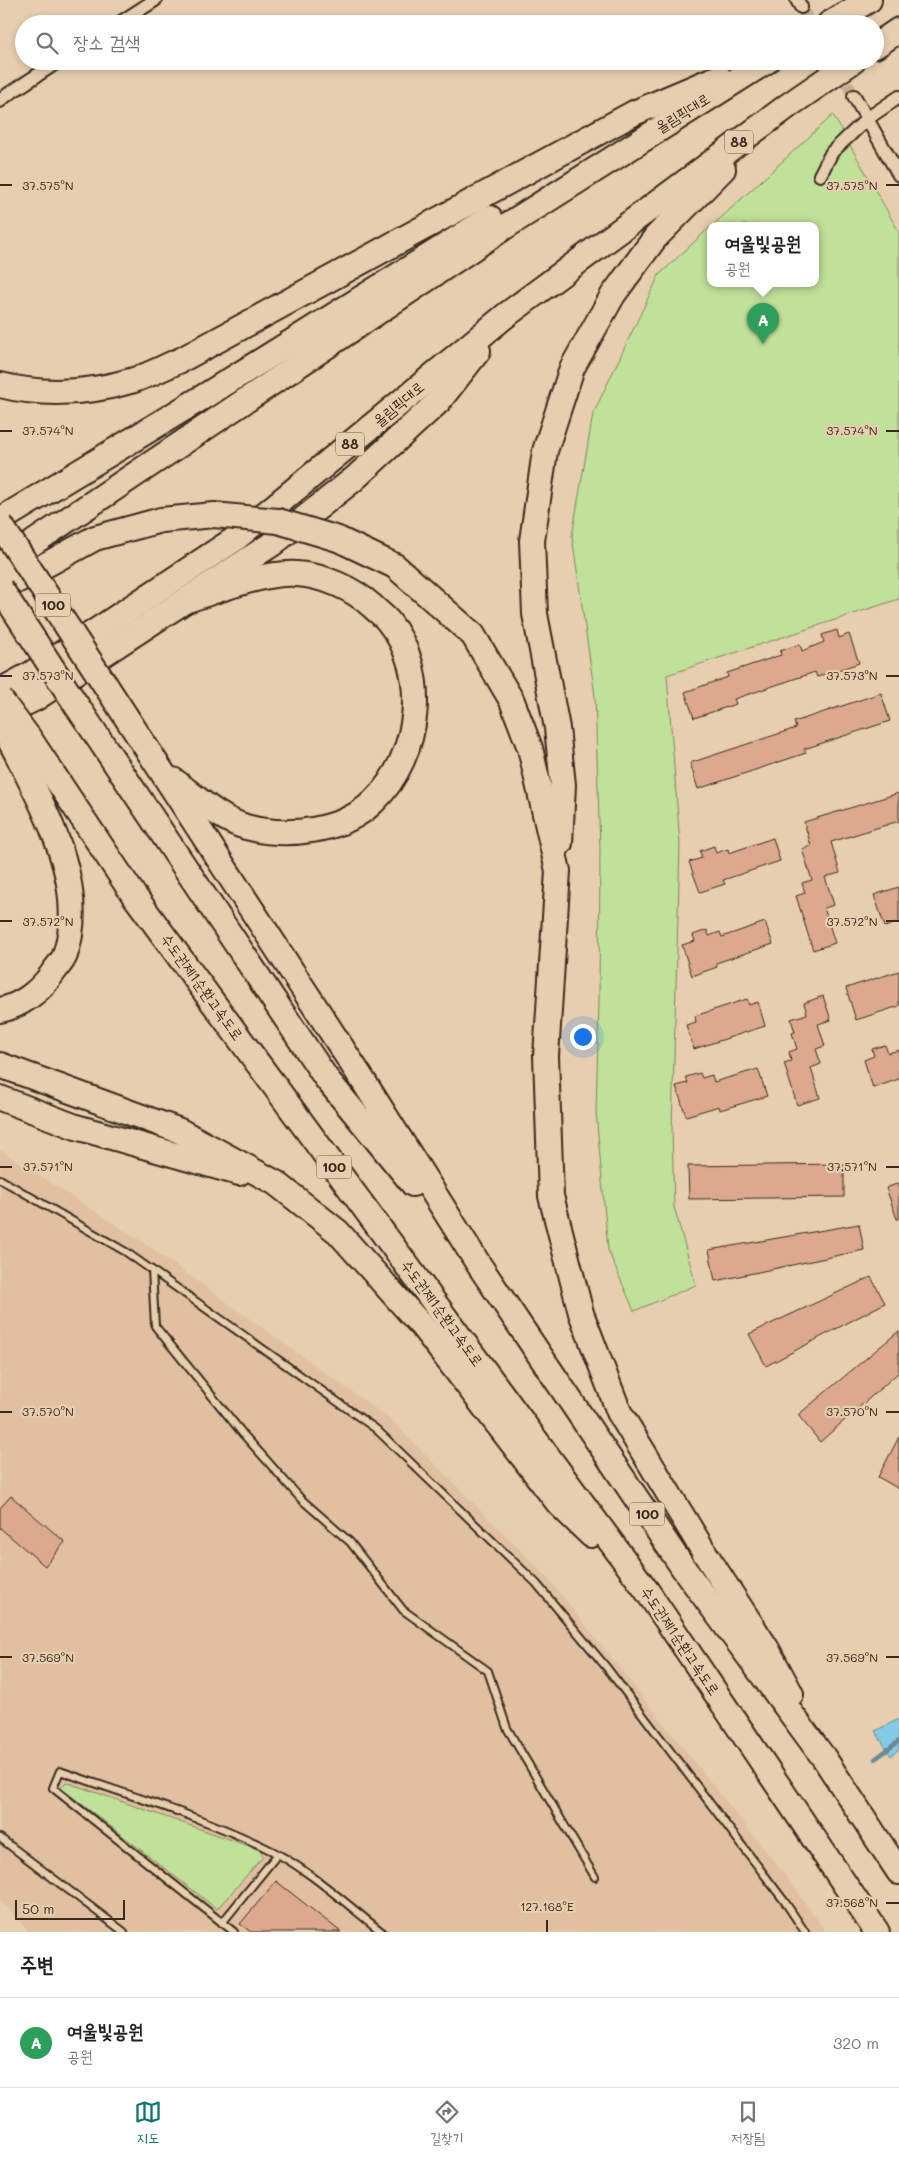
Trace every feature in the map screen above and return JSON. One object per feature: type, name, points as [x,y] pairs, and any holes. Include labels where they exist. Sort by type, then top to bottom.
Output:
[{"type":"highway","points":[[844,15],[869,0]]},
{"type":"highway","points":[[884,40],[899,30]]},
{"type":"highway","points":[[0,385],[23,390],[83,392],[135,380],[181,360],[634,113],[735,70]]},
{"type":"highway","name":"올림픽대로","points":[[0,564],[503,228],[753,70]]},
{"type":"highway","points":[[824,1758],[767,1648],[706,1555],[619,1412],[581,1313],[551,1196],[546,1056],[562,785],[557,728],[535,614],[533,550],[545,451],[572,368],[613,295],[655,238],[789,105],[840,70]]},
{"type":"highway","name":"올림픽대로","points":[[0,691],[31,674],[235,539],[505,316],[789,105]]},
{"type":"highway","points":[[0,522],[561,175],[666,124]]},
{"type":"highway","points":[[0,716],[36,698],[272,544],[354,479],[438,402],[505,316]]},
{"type":"highway","points":[[0,589],[95,538],[162,520],[214,515],[278,522],[338,539],[395,566],[473,635],[512,701],[530,748],[558,871]]},
{"type":"highway","name":"100","points":[[0,522],[364,1082],[479,1265],[684,1569],[824,1758],[899,1872]]},
{"type":"highway","points":[[161,771],[216,812],[246,826],[286,833],[324,828],[349,818],[374,802],[393,779],[405,755],[413,729],[416,701],[412,674],[404,647],[389,622],[362,598],[331,581],[296,574],[256,579],[187,600]]},
{"type":"highway","name":"100","points":[[0,589],[326,1078],[479,1265]]},
{"type":"highway","points":[[0,728],[36,698]]},
{"type":"highway","name":"수도권제1순환고속도로","points":[[0,699],[22,743],[646,1591],[876,1932]]},
{"type":"highway","points":[[0,722],[22,743],[68,872],[72,926],[64,957],[44,985],[13,1007],[0,1010]]},
{"type":"highway","points":[[0,1065],[180,1131],[276,1183],[344,1239],[422,1326],[559,1504],[646,1591]]},
{"type":"highway","points":[[0,1098],[76,1127],[172,1156],[276,1183]]},
{"type":"street","points":[[132,15],[155,0]]},
{"type":"street","points":[[0,101],[45,70]]},
{"type":"street","points":[[854,96],[899,175]]},
{"type":"street","points":[[820,175],[832,152],[868,118],[899,97]]},
{"type":"lane","points":[[0,1179],[126,1252],[376,1429],[536,1583],[608,1668],[785,1902],[805,1932]]},
{"type":"lane","points":[[152,1270],[155,1326],[242,1434],[302,1499],[350,1542],[403,1610],[488,1671],[507,1728],[595,1877]]},
{"type":"lane","points":[[234,1932],[53,1788],[60,1771],[194,1818],[263,1846],[294,1864],[382,1932]]},
{"type":"lane","points":[[0,1838],[124,1932]]},
{"type":"lane","points":[[222,1922],[278,1855]]},
{"type":"shaded area","points":[[0,1150],[144,1243],[390,1419],[547,1577],[792,1884],[826,1932],[29,1932],[0,1900]]},
{"type":"green space","points":[[833,115],[899,232],[899,599],[667,675],[680,844],[672,1129],[674,1207],[696,1285],[634,1311],[608,1250],[596,1111],[600,850],[595,696],[572,536],[593,414],[659,275],[707,230],[707,287],[819,287],[819,222],[716,222]]},
{"type":"green space","points":[[66,1782],[260,1850],[263,1857],[217,1909],[61,1788]]},
{"type":"water","points":[[899,1719],[899,1749],[891,1756],[875,1731]]},
{"type":"building","points":[[837,630],[839,638],[849,634],[859,663],[817,677],[815,672],[734,699],[736,704],[694,718],[685,692],[728,677],[727,673],[781,655],[780,651],[800,644],[802,651],[824,642],[822,635]]},
{"type":"building","points":[[881,693],[890,721],[804,749],[806,753],[698,789],[690,763],[796,728],[794,722]]},
{"type":"building","points":[[899,793],[899,821],[831,842],[840,873],[825,877],[834,905],[824,908],[835,943],[813,950],[796,896],[805,893],[802,883],[812,880],[802,849],[811,846],[804,822]]},
{"type":"building","points":[[773,838],[780,861],[723,880],[725,884],[700,892],[689,862],[702,858],[700,851],[714,846],[716,853],[728,849],[729,853]]},
{"type":"building","points":[[899,887],[899,922],[885,927],[874,895]]},
{"type":"building","points":[[765,922],[773,944],[716,963],[717,967],[692,976],[682,945],[695,941],[693,935],[707,930],[709,936],[720,932],[722,937]]},
{"type":"building","points":[[899,971],[899,1006],[856,1020],[846,988]]},
{"type":"building","points":[[823,996],[831,1020],[818,1024],[825,1046],[816,1049],[821,1064],[811,1068],[820,1098],[797,1105],[784,1063],[791,1061],[789,1052],[797,1049],[792,1033],[795,1032],[791,1019],[807,1014],[804,1003]]},
{"type":"building","points":[[747,999],[749,1005],[758,1002],[765,1026],[694,1049],[686,1025],[696,1022],[695,1016]]},
{"type":"building","points":[[885,1045],[888,1053],[899,1050],[899,1079],[873,1088],[864,1060],[874,1056],[872,1049]]},
{"type":"building","points":[[758,1069],[767,1096],[720,1110],[719,1106],[686,1116],[676,1086],[688,1083],[686,1077],[700,1073],[702,1078],[712,1075],[714,1082]]},
{"type":"building","points":[[844,1164],[844,1197],[689,1199],[688,1166]]},
{"type":"building","points":[[899,1183],[899,1219],[897,1219],[886,1188]]},
{"type":"building","points":[[859,1224],[864,1250],[715,1281],[709,1250]]},
{"type":"building","points":[[871,1277],[885,1303],[766,1366],[749,1334]]},
{"type":"building","points":[[899,1331],[899,1372],[820,1442],[798,1415]]},
{"type":"building","points":[[899,1437],[899,1489],[878,1477]]},
{"type":"building","points":[[11,1496],[65,1542],[45,1566],[0,1528],[0,1508]]},
{"type":"building","points":[[276,1881],[341,1932],[251,1932],[240,1924]]},
{"type":"waterway","points":[[875,1759],[899,1741]]},
{"type":"tunnel","points":[[801,7],[806,15]]},
{"type":"tunnel","points":[[839,70],[854,96]]},
{"type":"place","name":"여울빛공원","points":[[763,344]]}]
